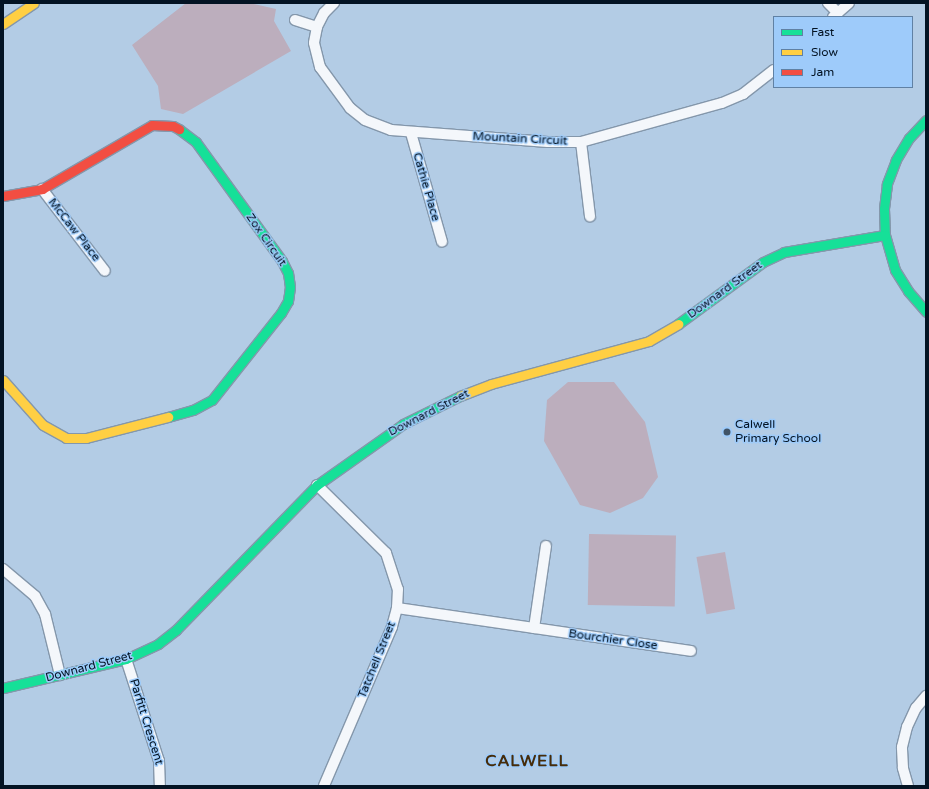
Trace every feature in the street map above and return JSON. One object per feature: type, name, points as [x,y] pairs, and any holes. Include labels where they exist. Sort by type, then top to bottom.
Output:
[{"type":"street","points":[[3,24],[34,3]]},
{"type":"street","name":"Mountain Circuit","points":[[334,3],[324,13],[317,27],[314,43],[320,67],[350,108],[365,120],[382,128],[411,132],[548,142],[581,142],[722,103],[743,94],[773,71]]},
{"type":"street","points":[[828,3],[836,15],[849,3]]},
{"type":"street","points":[[294,20],[317,27]]},
{"type":"street","points":[[926,120],[909,138],[892,172],[884,209],[885,235],[899,278],[926,312]]},
{"type":"street","name":"Zox Circuit","points":[[3,196],[42,189],[138,131],[152,126],[173,126],[186,132],[196,142],[282,261],[288,273],[290,287],[288,300],[281,313],[212,400],[193,410],[86,438],[66,438],[54,433],[43,425],[3,380]]},
{"type":"street","name":"Cathie Place","points":[[411,132],[442,242]]},
{"type":"street","points":[[581,142],[590,216]]},
{"type":"street","name":"McCaw Place","points":[[42,189],[105,271]]},
{"type":"street","name":"Downard Street","points":[[3,688],[126,659],[148,650],[176,630],[317,485],[385,436],[451,400],[515,377],[605,355],[649,341],[678,324],[763,262],[784,252],[885,235]]},
{"type":"street","name":"Tatchell Street","points":[[317,485],[386,553],[396,580],[397,608],[392,627],[324,786]]},
{"type":"street","points":[[534,628],[546,546]]},
{"type":"street","points":[[3,569],[35,596],[44,614],[60,675]]},
{"type":"street","name":"Bourchier Close","points":[[397,608],[692,651]]},
{"type":"street","name":"Parfitt Crescent","points":[[126,659],[159,761],[160,786]]},
{"type":"street","points":[[908,786],[903,768],[902,747],[907,727],[916,708],[926,696]]},
{"type":"shaded area","points":[[186,3],[249,3],[276,9],[274,21],[291,51],[183,114],[161,109],[158,86],[132,45]]},
{"type":"shaded area","points":[[568,382],[614,382],[645,422],[658,477],[643,498],[610,513],[580,505],[544,441],[547,400]]},
{"type":"shaded area","points":[[589,534],[676,536],[675,607],[588,605]]},
{"type":"shaded area","points":[[725,552],[735,609],[707,614],[696,557]]},
{"type":"traffic: fast","points":[[926,120],[909,138],[896,160],[887,184],[884,209],[885,235],[895,270],[908,291],[926,312]]},
{"type":"traffic: fast","points":[[168,417],[193,410],[212,400],[281,313],[288,301],[290,287],[288,273],[282,261],[196,142],[179,129]]},
{"type":"traffic: fast","points":[[678,324],[763,262],[784,252],[885,235]]},
{"type":"traffic: fast","points":[[3,688],[126,659],[158,644],[176,630],[317,485],[403,424],[460,396]]},
{"type":"traffic: slow","points":[[3,24],[34,3]]},
{"type":"traffic: slow","points":[[460,396],[491,384],[649,341],[678,324]]},
{"type":"traffic: slow","points":[[3,380],[43,425],[66,438],[86,438],[168,417]]},
{"type":"traffic: jam","points":[[3,196],[42,189],[152,125],[173,126],[179,129]]},
{"type":"place","name":"Calwell Primary School","points":[[727,432]]},
{"type":"district","name":"CALWELL","points":[[527,761]]}]
